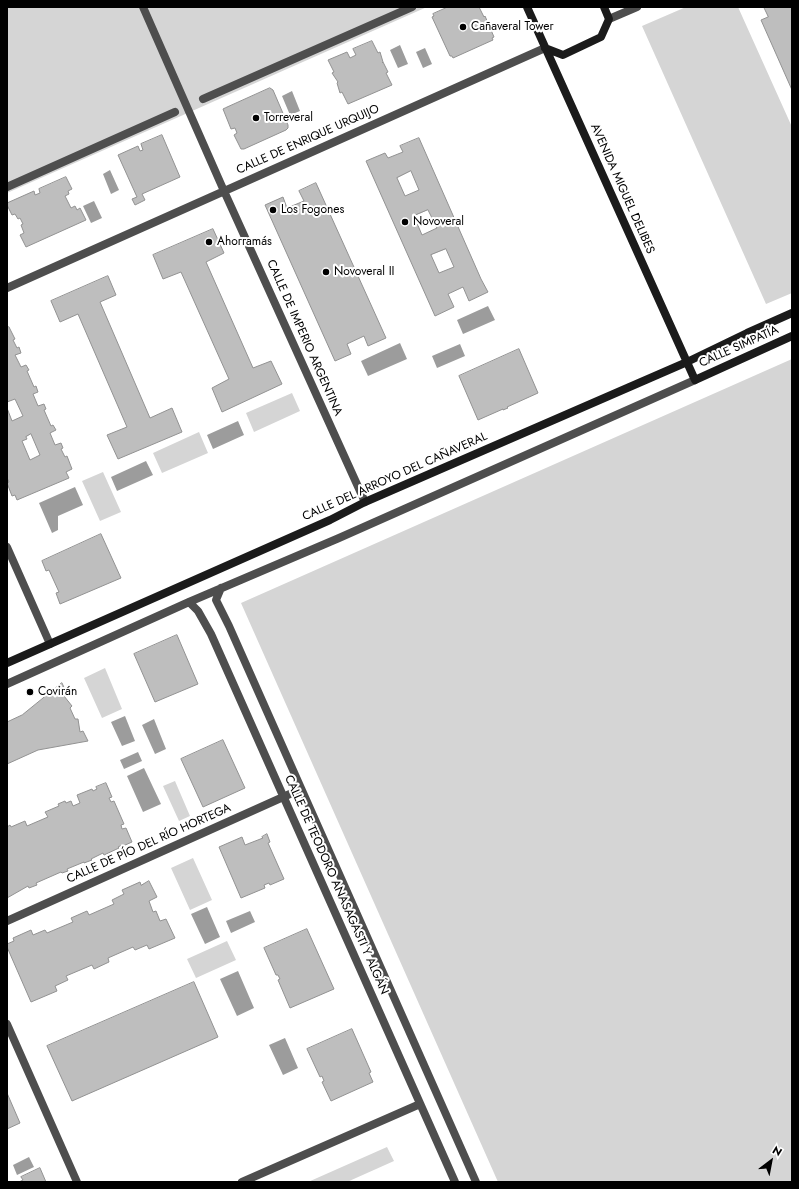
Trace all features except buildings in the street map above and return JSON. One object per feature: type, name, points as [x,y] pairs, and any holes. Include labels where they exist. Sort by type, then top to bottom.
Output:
[{"type":"main road","name":"AVENIDA MIGUEL DELIBES","points":[[527,7],[695,380]]},
{"type":"main road","points":[[545,48],[563,55],[601,37],[609,19],[604,7]]},
{"type":"main road","name":"CALLE DEL ARROYO DEL CAÑAVERAL","points":[[7,663],[330,520],[365,502],[687,362],[747,333],[792,314]]},
{"type":"main road","name":"CALLE SIMPATÍA","points":[[695,380],[792,336]]},
{"type":"street","name":"CALLE DE IMPERIO ARGENTINA","points":[[143,7],[224,191],[365,502]]},
{"type":"street","points":[[203,100],[412,7]]},
{"type":"street","points":[[609,19],[637,7]]},
{"type":"street","name":"CALLE DE ENRIQUE URQUIJO","points":[[7,288],[545,48]]},
{"type":"street","points":[[7,187],[175,112]]},
{"type":"street","points":[[7,684],[189,602],[346,535],[695,380]]},
{"type":"street","points":[[7,547],[50,644]]},
{"type":"street","name":"CALLE DE TEODORO ANASAGASTI Y ALGÁN","points":[[221,588],[216,600],[229,626],[476,1182]]},
{"type":"street","name":"CALLE DE TEODORO ANASAGASTI Y ALGÁN","points":[[189,602],[198,611],[211,634],[455,1182]]},
{"type":"street","name":"CALLE DE PÍO DEL RÍO HORTEGA","points":[[7,921],[301,788]]},
{"type":"street","points":[[7,1024],[77,1182]]},
{"type":"street","points":[[242,1182],[420,1104]]},
{"type":"shaded area","points":[[7,7],[427,7],[7,193]]},
{"type":"shaded area","points":[[686,7],[738,7],[792,127],[792,293],[766,304],[642,26]]},
{"type":"shaded area","points":[[400,45],[408,64],[398,68],[390,50]]},
{"type":"shaded area","points":[[425,48],[432,64],[423,68],[416,52]]},
{"type":"shaded area","points":[[292,91],[300,111],[290,115],[282,96]]},
{"type":"shaded area","points":[[110,170],[119,190],[111,194],[103,174]]},
{"type":"shaded area","points":[[94,201],[102,218],[91,223],[83,206]]},
{"type":"shaded area","points":[[488,306],[495,320],[463,334],[457,320]]},
{"type":"shaded area","points":[[400,343],[407,359],[368,376],[361,361]]},
{"type":"shaded area","points":[[460,344],[465,356],[437,368],[432,356]]},
{"type":"shaded area","points":[[792,359],[792,1182],[498,1182],[241,603]]},
{"type":"shaded area","points":[[292,393],[300,411],[254,432],[246,413]]},
{"type":"shaded area","points":[[238,421],[244,435],[213,449],[207,435]]},
{"type":"shaded area","points":[[199,432],[208,453],[162,473],[153,453]]},
{"type":"shaded area","points":[[146,461],[153,475],[117,491],[111,477]]},
{"type":"shaded area","points":[[103,472],[121,512],[100,521],[82,481]]},
{"type":"shaded area","points":[[75,487],[83,505],[58,516],[58,530],[52,533],[39,503]]},
{"type":"shaded area","points":[[105,668],[122,709],[102,718],[84,678]]},
{"type":"shaded area","points":[[125,716],[135,741],[122,746],[111,722]]},
{"type":"shaded area","points":[[154,719],[166,749],[155,754],[142,725]]},
{"type":"shaded area","points":[[138,752],[142,761],[124,769],[120,760]]},
{"type":"shaded area","points":[[144,768],[161,804],[143,812],[127,776]]},
{"type":"shaded area","points":[[175,781],[190,816],[179,821],[163,786]]},
{"type":"shaded area","points":[[193,858],[212,900],[190,910],[171,868]]},
{"type":"shaded area","points":[[207,907],[220,937],[205,944],[191,914]]},
{"type":"shaded area","points":[[250,911],[255,922],[231,933],[226,921]]},
{"type":"shaded area","points":[[227,941],[236,960],[196,978],[187,959]]},
{"type":"shaded area","points":[[238,971],[254,1008],[237,1016],[220,979]]},
{"type":"shaded area","points":[[285,1038],[298,1068],[283,1075],[269,1045]]},
{"type":"shaded area","points":[[387,1147],[394,1161],[347,1182],[308,1182]]},
{"type":"shaded area","points":[[29,1157],[34,1167],[17,1175],[13,1165]]},
{"type":"place","name":"Cañaveral Tower","points":[[463,27]]},
{"type":"place","name":"Torreveral","points":[[256,118]]},
{"type":"place","name":"Los Fogones","points":[[273,210]]},
{"type":"place","name":"Novoveral","points":[[405,222]]},
{"type":"place","name":"Ahorramás","points":[[209,242]]},
{"type":"place","name":"Novoveral II","points":[[326,272]]},
{"type":"place","name":"Covirán","points":[[30,692]]}]
